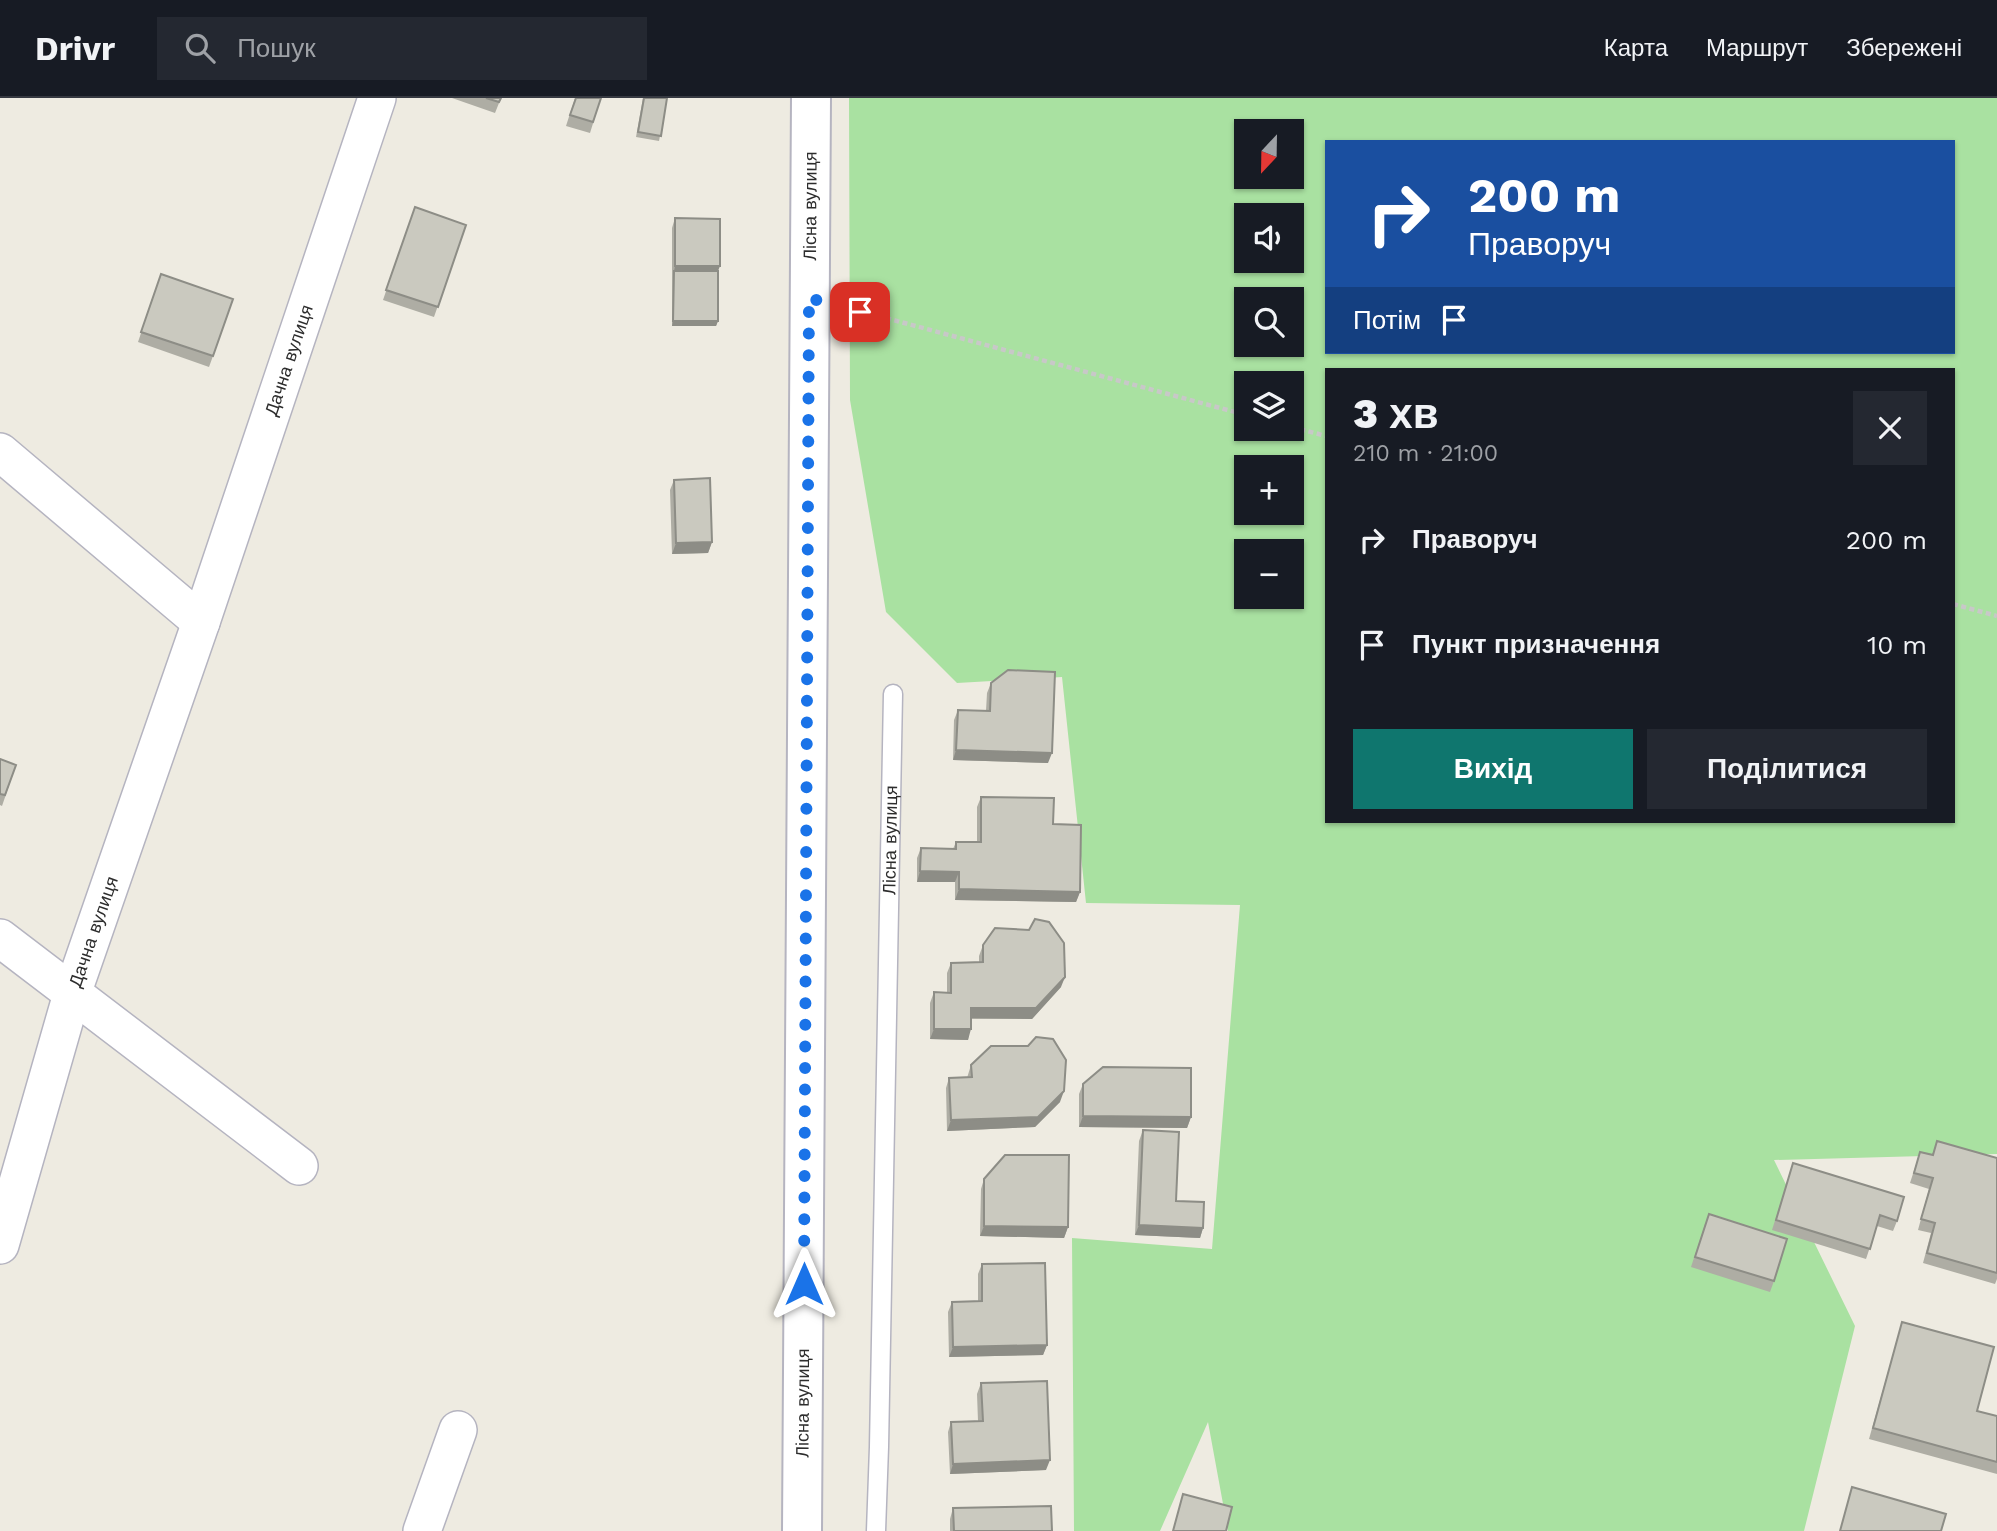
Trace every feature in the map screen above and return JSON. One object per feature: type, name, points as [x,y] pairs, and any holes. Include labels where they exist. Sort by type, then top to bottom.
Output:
[{"type":"main road","name":"Лісна вулиця","points":[[802,1531],[811,98]]},
{"type":"street","name":"Дачна вулиця","points":[[0,1245],[11,1171],[201,622],[377,98]]},
{"type":"street","points":[[0,452],[201,622]]},
{"type":"street","points":[[0,938],[299,1166]]},
{"type":"street","points":[[422,1531],[458,1430]]},
{"type":"lane","name":"Лісна вулиця","points":[[876,1531],[893,694]]},
{"type":"path","points":[[809,298],[1234,412]]},
{"type":"path","points":[[1304,430],[1325,436]]},
{"type":"path","points":[[1955,605],[1997,616]]},
{"type":"green space","points":[[849,98],[1997,98],[1997,1154],[1774,1160],[1855,1326],[1804,1531],[1228,1531],[1208,1422],[1160,1531],[1074,1531],[1072,1238],[1212,1249],[1240,905],[1086,903],[1062,677],[957,683],[886,612],[850,400]]},
{"type":"building","points":[[576,98],[601,98],[593,122],[570,115]]},
{"type":"building","points":[[644,98],[667,98],[661,136],[638,132]]},
{"type":"building","points":[[415,207],[466,225],[438,307],[386,290]]},
{"type":"building","points":[[675,218],[720,219],[720,266],[675,266]]},
{"type":"building","points":[[674,271],[718,271],[718,321],[673,321]]},
{"type":"building","points":[[161,274],[233,299],[213,356],[141,332]]},
{"type":"building","points":[[710,478],[712,542],[676,543],[674,480]]},
{"type":"building","points":[[1008,670],[1055,672],[1052,753],[956,750],[958,710],[990,711],[991,683]]},
{"type":"building","points":[[0,759],[16,765],[5,795],[0,794]]},
{"type":"building","points":[[981,797],[1054,798],[1053,824],[1081,825],[1080,892],[959,889],[959,872],[920,871],[921,848],[956,849],[956,842],[981,842]]},
{"type":"building","points":[[1035,919],[1049,922],[1064,943],[1065,977],[1036,1008],[971,1008],[971,1029],[934,1029],[934,992],[951,993],[951,963],[983,962],[983,945],[995,928],[1029,930]]},
{"type":"building","points":[[1036,1037],[1053,1039],[1066,1060],[1064,1091],[1038,1117],[951,1120],[949,1078],[972,1077],[971,1065],[991,1046],[1028,1046]]},
{"type":"building","points":[[1103,1067],[1191,1068],[1191,1117],[1083,1116],[1083,1084]]},
{"type":"building","points":[[1143,1130],[1179,1132],[1176,1201],[1204,1202],[1203,1228],[1139,1225]]},
{"type":"building","points":[[1937,1141],[1997,1158],[1997,1273],[1927,1253],[1935,1223],[1921,1219],[1933,1178],[1914,1173],[1920,1152],[1933,1155]]},
{"type":"building","points":[[1005,1155],[1069,1155],[1068,1227],[984,1226],[984,1179]]},
{"type":"building","points":[[1793,1163],[1904,1197],[1897,1221],[1880,1215],[1870,1249],[1776,1220]]},
{"type":"building","points":[[1709,1214],[1787,1239],[1774,1281],[1695,1257]]},
{"type":"building","points":[[1045,1263],[1047,1345],[953,1347],[952,1302],[982,1301],[982,1264]]},
{"type":"building","points":[[1902,1322],[1994,1347],[1977,1411],[1997,1416],[1997,1462],[1873,1428]]},
{"type":"building","points":[[1047,1381],[1050,1460],[953,1464],[951,1422],[983,1421],[981,1383]]},
{"type":"building","points":[[1852,1487],[1946,1514],[1941,1531],[1840,1531]]},
{"type":"building","points":[[1183,1494],[1232,1507],[1226,1531],[1173,1531]]},
{"type":"building","points":[[1051,1506],[1052,1531],[954,1531],[953,1508]]},
{"type":"route","points":[[804,1284],[809,298],[860,312]]}]
